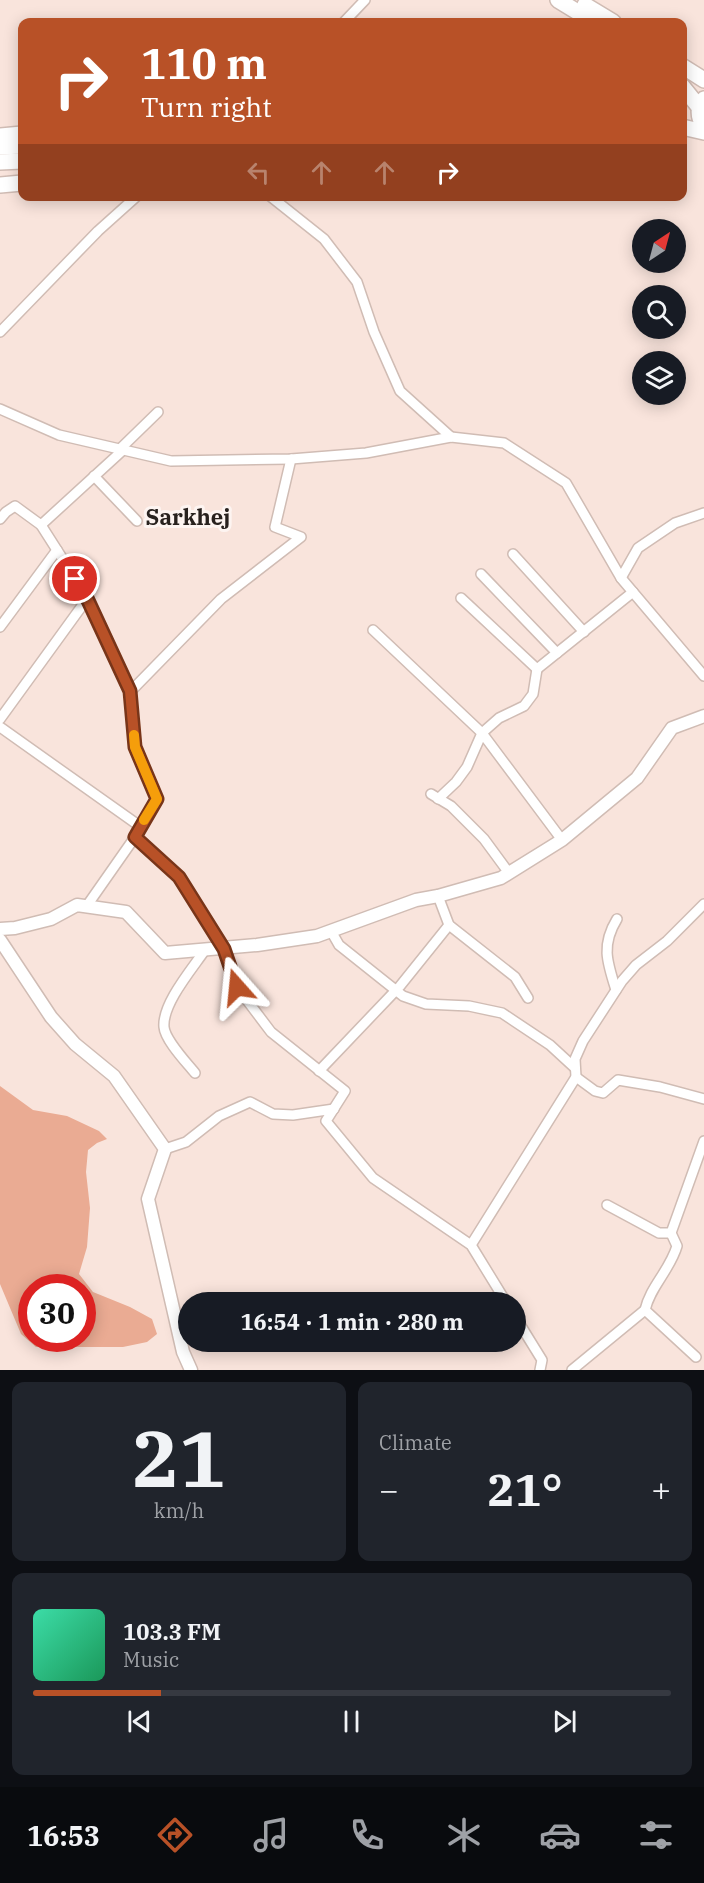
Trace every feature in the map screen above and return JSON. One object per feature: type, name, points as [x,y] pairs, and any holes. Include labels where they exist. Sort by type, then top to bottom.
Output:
[{"type":"main road","points":[[558,0],[587,18]]},
{"type":"main road","points":[[577,0],[606,18]]},
{"type":"main road","points":[[687,68],[701,74]]},
{"type":"main road","points":[[687,90],[702,103]]},
{"type":"main road","points":[[687,107],[702,103]]},
{"type":"main road","points":[[702,103],[700,120],[704,127]]},
{"type":"main road","points":[[687,129],[704,132]]},
{"type":"main road","points":[[0,136],[18,134]]},
{"type":"main road","points":[[0,147],[18,146]]},
{"type":"main road","points":[[0,162],[18,161]]},
{"type":"main road","points":[[0,185],[18,183]]},
{"type":"street","points":[[348,18],[365,0]]},
{"type":"street","points":[[0,332],[98,231],[131,201]]},
{"type":"street","points":[[276,201],[324,239],[357,282],[374,332],[400,391],[451,437]]},
{"type":"street","points":[[0,409],[59,435],[171,461],[291,459],[366,453],[451,437],[504,443],[566,483],[621,579],[704,676]]},
{"type":"street","points":[[41,525],[122,450],[158,412]]},
{"type":"street","points":[[130,692],[221,599],[301,537],[275,527],[291,459]]},
{"type":"street","points":[[94,476],[136,521]]},
{"type":"street","points":[[0,519],[15,506],[41,525],[87,599],[130,692],[135,747],[157,799],[135,837],[86,907]]},
{"type":"street","points":[[621,579],[638,548],[675,523],[704,513]]},
{"type":"street","points":[[0,627],[57,550]]},
{"type":"street","points":[[513,554],[584,632]]},
{"type":"street","points":[[481,574],[557,653]]},
{"type":"street","points":[[509,873],[484,839],[452,806],[434,797],[456,782],[467,767],[482,733],[500,718],[524,706],[532,694],[537,669],[633,592]]},
{"type":"street","points":[[461,598],[537,669]]},
{"type":"street","points":[[0,719],[87,599]]},
{"type":"street","points":[[373,630],[482,733],[562,840]]},
{"type":"street","points":[[0,929],[15,928],[51,919],[77,906],[126,912],[165,953],[224,949],[317,936],[416,900],[501,878],[562,840],[637,777],[672,728],[704,716]]},
{"type":"street","points":[[0,727],[141,827]]},
{"type":"street","points":[[135,837],[179,877],[224,949],[237,987],[271,1032],[345,1091],[326,1121],[373,1178],[471,1245],[500,1292]]},
{"type":"street","points":[[438,896],[449,925],[515,976],[528,998]]},
{"type":"street","points":[[471,1245],[575,1073],[575,1059],[583,1041],[616,990],[636,965],[667,941],[704,904]]},
{"type":"street","points":[[616,990],[606,952],[607,939],[617,919]]},
{"type":"street","points":[[319,1071],[395,991],[449,925]]},
{"type":"street","points":[[331,931],[339,945],[403,996],[426,1004],[469,1006],[502,1013],[550,1045],[594,1091],[603,1093],[618,1080],[660,1087],[704,1099]]},
{"type":"street","points":[[0,939],[51,1017],[75,1044],[114,1076],[165,1149]]},
{"type":"street","points":[[195,1073],[164,1029],[165,1016],[173,997],[205,950]]},
{"type":"street","points":[[165,1149],[186,1142],[219,1116],[250,1102],[273,1114],[293,1115],[334,1109]]},
{"type":"street","points":[[572,1370],[645,1310],[647,1301],[674,1256],[677,1246],[671,1233],[704,1141]]},
{"type":"street","points":[[165,1149],[148,1199],[183,1352],[191,1370]]},
{"type":"street","points":[[607,1205],[659,1233],[671,1233]]},
{"type":"street","points":[[645,1310],[696,1356]]},
{"type":"street","points":[[526,1334],[542,1360],[540,1370]]},
{"type":"shaded area","points":[[0,1086],[33,1110],[67,1116],[99,1131],[107,1139],[88,1150],[86,1172],[90,1208],[87,1247],[79,1274],[18,1274],[18,1327],[0,1284]]},
{"type":"shaded area","points":[[96,1293],[152,1319],[157,1334],[147,1342],[123,1347],[96,1347]]},
{"type":"slow traffic","points":[[134,735],[135,747],[157,799],[144,820]]},
{"type":"district","name":"Sarkhej","points":[[188,516]]},
{"type":"route","points":[[75,579],[85,594],[130,691],[135,747],[157,799],[135,837],[179,877],[224,949],[237,987]]}]
